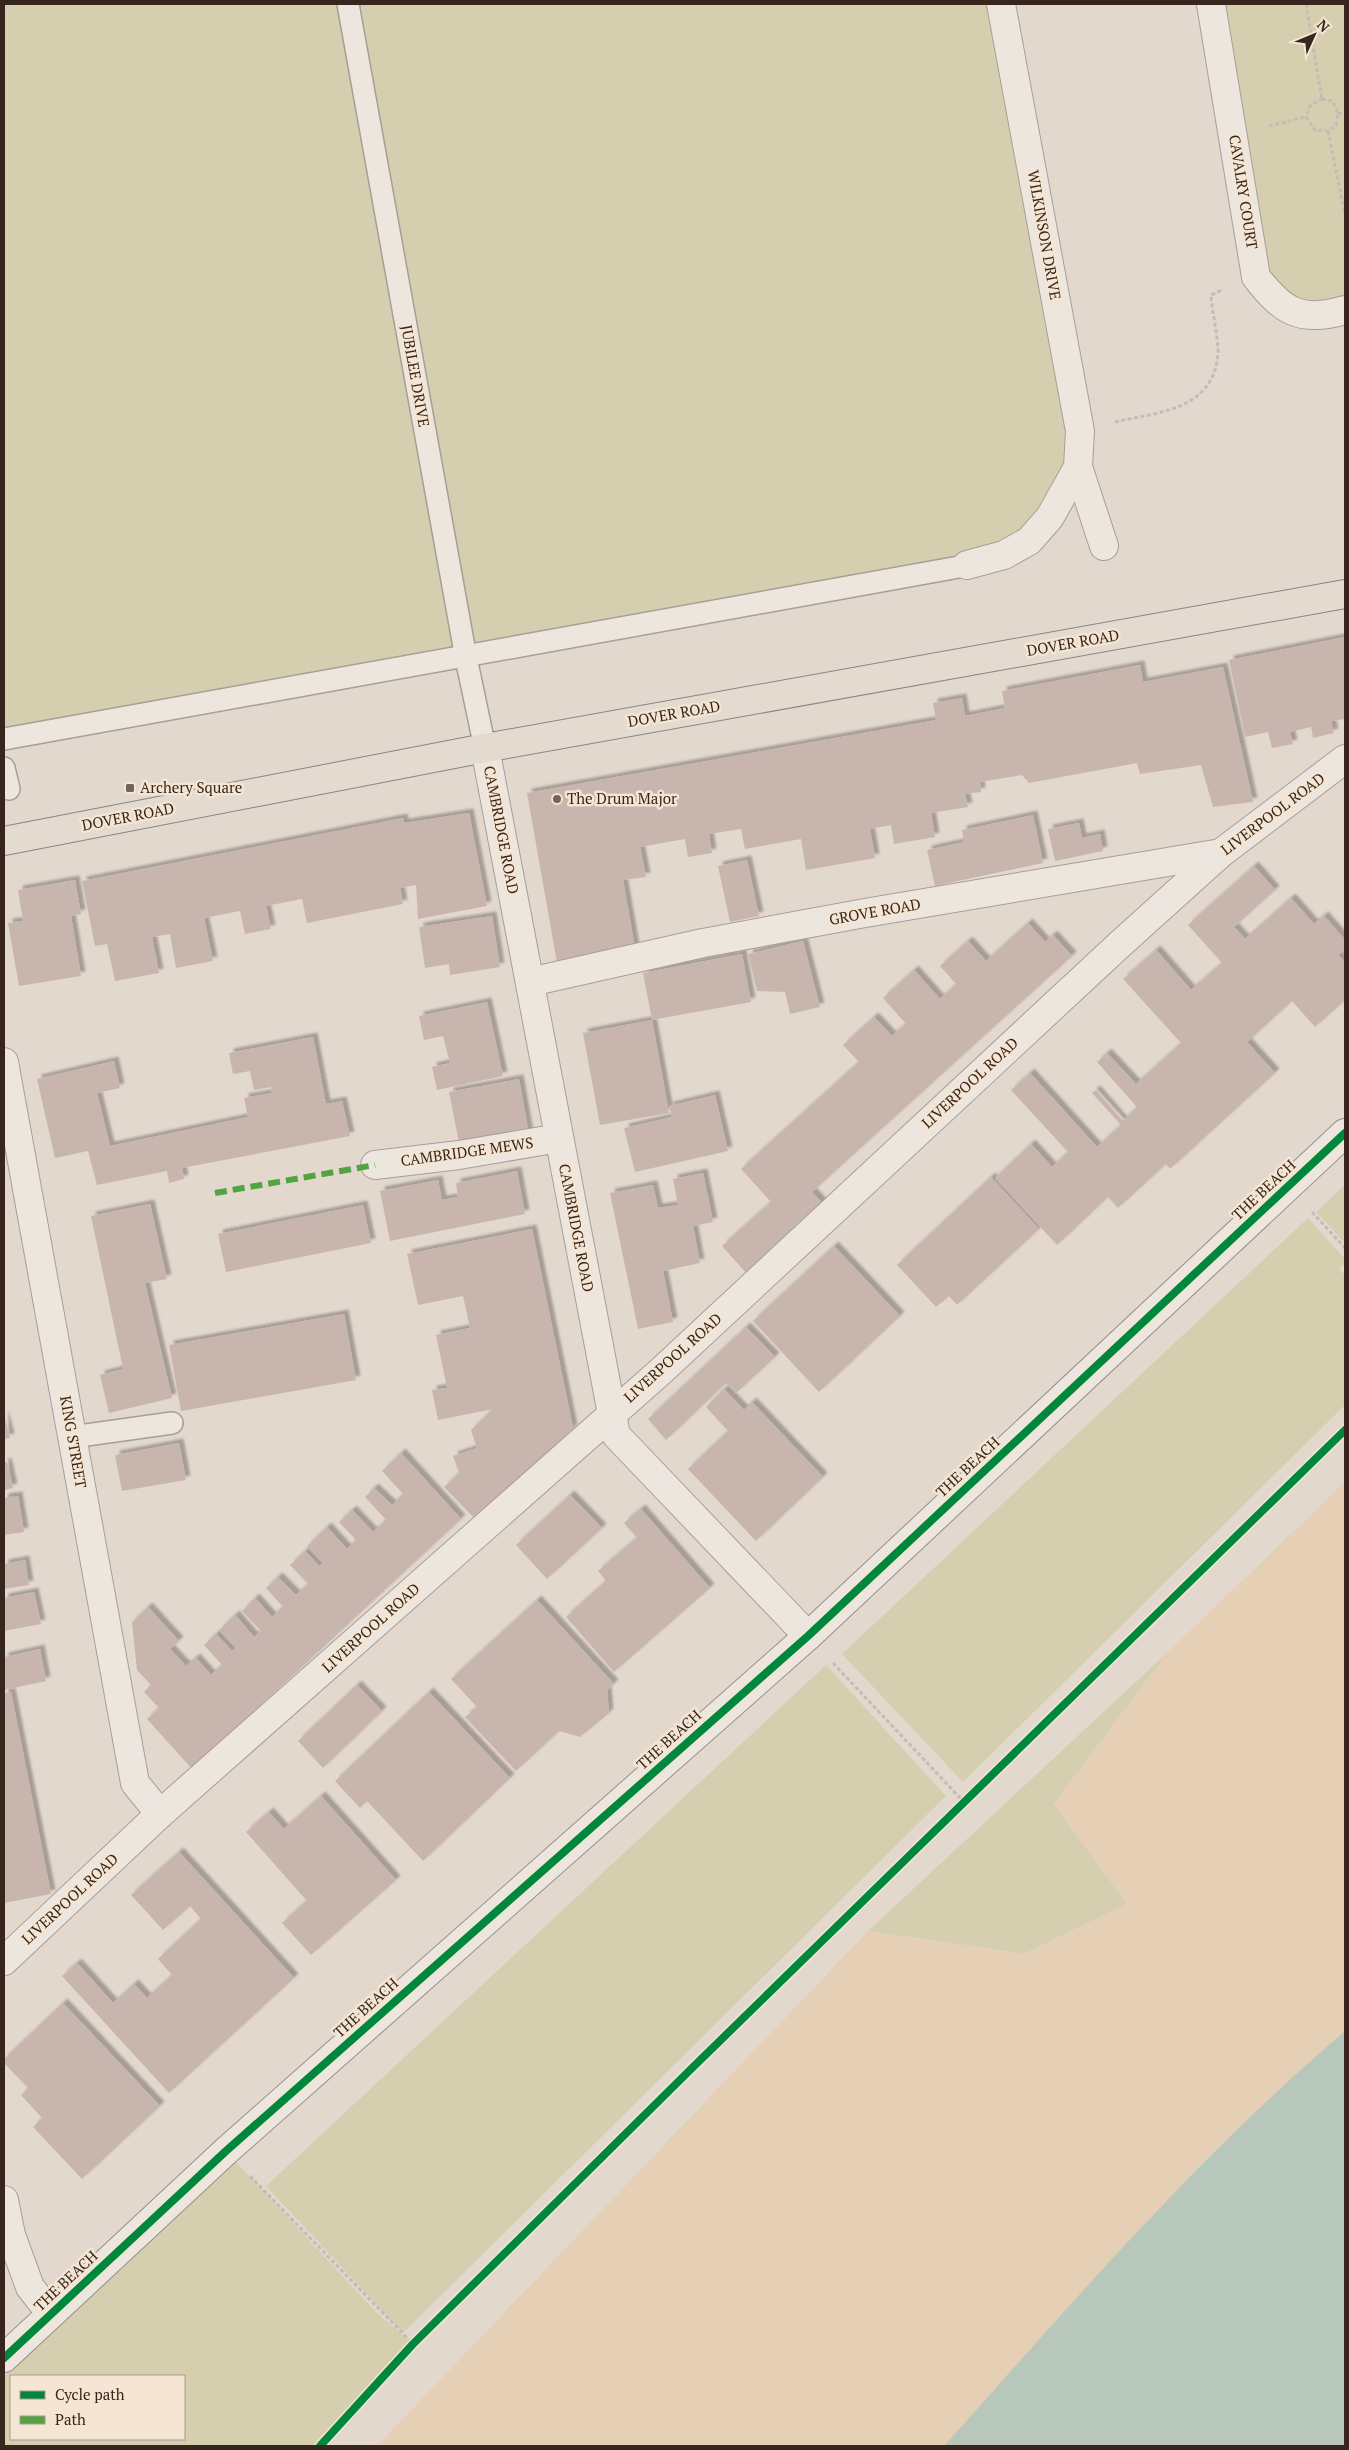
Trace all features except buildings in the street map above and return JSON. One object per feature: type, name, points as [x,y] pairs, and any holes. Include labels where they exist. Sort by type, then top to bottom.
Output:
[{"type":"main road","name":"DOVER ROAD","points":[[4,842],[485,748],[1345,594]]},
{"type":"street","name":"WILKINSON DRIVE","points":[[1001,4],[1080,431],[1078,467],[1104,546]]},
{"type":"street","name":"CAVALRY COURT","points":[[1211,4],[1256,277],[1274,300],[1293,312],[1327,315],[1345,310]]},
{"type":"street","name":"WILKINSON DRIVE","points":[[963,566],[1004,555],[1029,541],[1050,517],[1078,467]]},
{"type":"street","name":"CAMBRIDGE ROAD","points":[[485,748],[616,1435],[808,1636]]},
{"type":"street","name":"LIVERPOOL ROAD","points":[[4,1961],[160,1814],[612,1413],[1221,853],[1345,759]]},
{"type":"street","name":"GROVE ROAD","points":[[530,982],[703,943],[865,913],[1221,853]]},
{"type":"street","name":"KING STREET","points":[[4,1062],[135,1782],[160,1814]]},
{"type":"street","name":"THE BEACH","points":[[4,2358],[226,2151],[808,1636],[1345,1133]]},
{"type":"street","name":"CAMBRIDGE MEWS","points":[[375,1164],[459,1154],[559,1138]]},
{"type":"street","points":[[4,2200],[12,2236],[30,2286],[51,2314]]},
{"type":"lane","name":"JUBILEE DRIVE","points":[[348,4],[466,658],[485,748]]},
{"type":"lane","points":[[4,740],[466,658],[963,566]]},
{"type":"lane","points":[[4,768],[9,789]]},
{"type":"lane","points":[[72,1437],[172,1423]]},
{"type":"path","points":[[1306,4],[1322,99]]},
{"type":"path","points":[[1322,99],[1333,101],[1338,114],[1336,125],[1328,131],[1315,130],[1306,117],[1310,106],[1322,99]]},
{"type":"path","points":[[1338,114],[1345,112]]},
{"type":"path","points":[[1328,131],[1345,215]]},
{"type":"path","points":[[1080,431],[1175,408],[1194,400],[1207,389],[1215,370],[1218,350],[1211,294],[1256,277]]},
{"type":"path","points":[[1288,1187],[1345,1248]]},
{"type":"path","points":[[808,1636],[963,1801]]},
{"type":"path","points":[[956,1808],[970,1794]]},
{"type":"path","points":[[226,2151],[414,2344]]},
{"type":"path","points":[[407,2351],[420,2337]]},
{"type":"shaded area","points":[[4,4],[1001,4],[1078,467],[1004,555],[4,739]]},
{"type":"shaded area","points":[[1211,4],[1345,4],[1345,310],[1274,300]]},
{"type":"shaded area","points":[[1345,1185],[1345,1243],[1316,1212]]},
{"type":"shaded area","points":[[1308,1218],[1345,1259],[1345,1263],[1339,1269],[1345,1275],[1345,1405],[963,1782],[842,1654]]},
{"type":"shaded area","points":[[1168,1652],[1054,1804],[1127,1904],[1024,1954],[868,1931]]},
{"type":"shaded area","points":[[826,1665],[946,1796],[403,2333],[266,2186]]},
{"type":"shaded area","points":[[1345,2031],[1345,2446],[944,2446],[1088,2285],[1187,2180],[1238,2128]]},
{"type":"shaded area","points":[[226,2151],[377,2313],[413,2344],[320,2446],[4,2446],[4,2358]]},
{"type":"sand","points":[[1345,1482],[1345,2446],[377,2446],[868,1931],[1024,1954],[1127,1904],[1054,1804],[1168,1652]]},
{"type":"marked path","points":[[215,1193],[375,1165]]},
{"type":"cycle path","points":[[4,2358],[226,2151],[808,1636],[1345,1133]]},
{"type":"cycle path","points":[[320,2446],[413,2344],[688,2072],[1345,1430]]},
{"type":"place","name":"Archery Square","points":[[130,788]]},
{"type":"place","name":"The Drum Major","points":[[557,799]]}]
